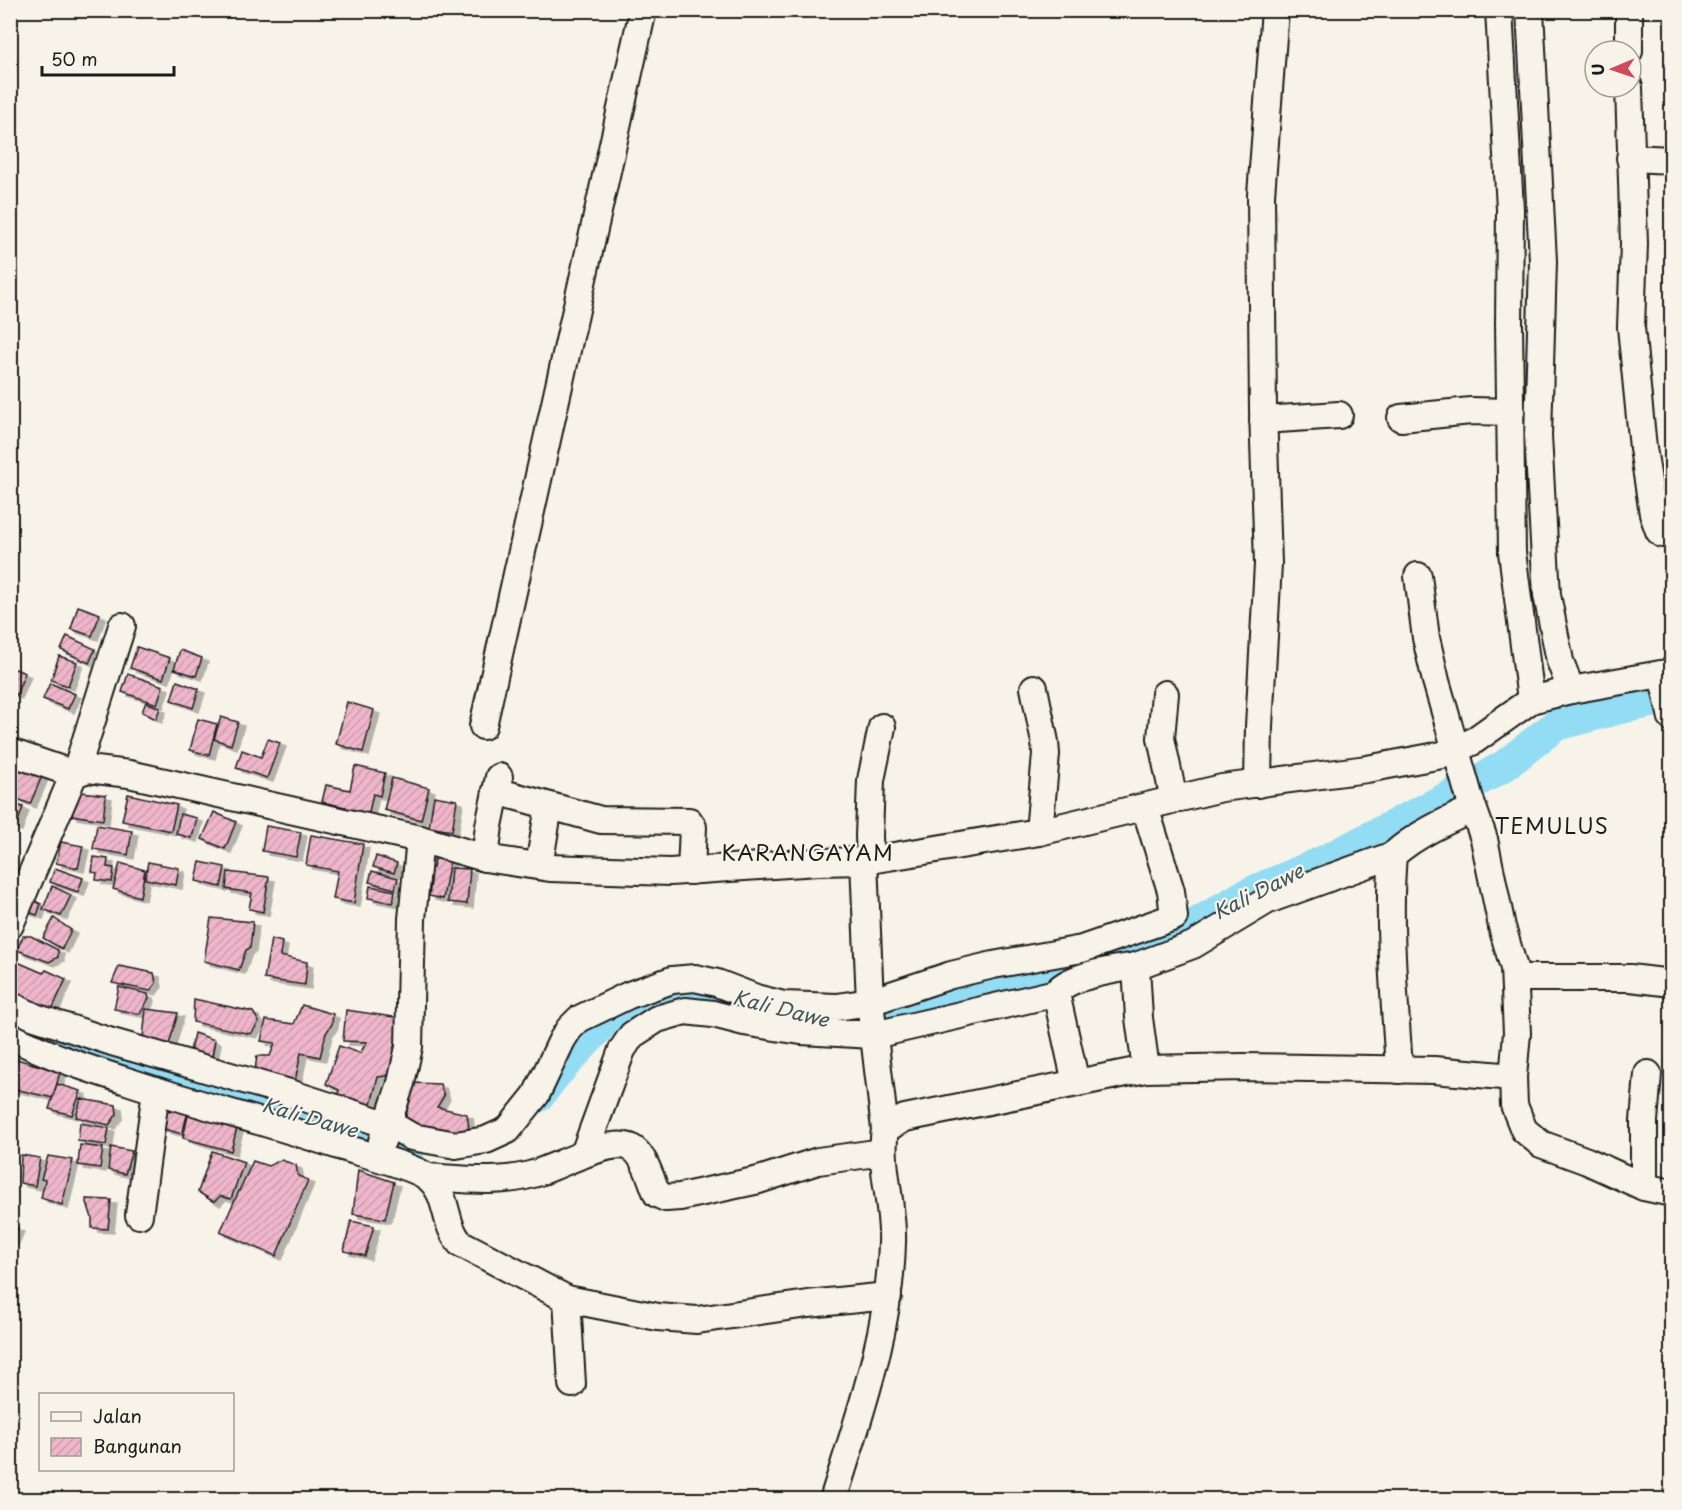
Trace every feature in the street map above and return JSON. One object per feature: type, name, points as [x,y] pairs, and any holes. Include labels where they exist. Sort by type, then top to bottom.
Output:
[{"type":"street","points":[[483,726],[643,10]]},
{"type":"street","points":[[1258,784],[1258,726],[1268,564],[1263,420],[1261,195],[1275,10]]},
{"type":"street","points":[[1499,10],[1510,208],[1512,552],[1531,700]]},
{"type":"street","points":[[1530,10],[1543,261],[1538,436],[1546,584],[1560,661],[1571,690]]},
{"type":"street","points":[[1629,10],[1629,39]]},
{"type":"street","points":[[1629,99],[1634,244],[1631,327],[1643,448],[1656,527],[1662,534],[1671,534]]},
{"type":"street","points":[[1630,158],[1671,160]]},
{"type":"street","points":[[1401,418],[1471,411],[1510,412]]},
{"type":"street","points":[[1263,420],[1339,415]]},
{"type":"street","points":[[1418,576],[1426,638],[1436,681],[1484,839],[1515,978],[1517,1033],[1513,1077],[1514,1105],[1524,1130],[1541,1143],[1644,1187],[1671,1194]]},
{"type":"street","points":[[10,925],[75,773],[122,626]]},
{"type":"street","points":[[1034,688],[1046,754],[1040,832]]},
{"type":"street","points":[[1458,758],[1472,742],[1531,700],[1571,690],[1668,693]]},
{"type":"street","points":[[1165,694],[1161,738],[1174,800]]},
{"type":"street","points":[[833,1500],[867,1390],[888,1296],[892,1241],[872,1020],[867,861],[870,780],[882,727]]},
{"type":"street","points":[[10,752],[75,773],[88,769],[102,769],[129,774],[420,839],[485,858],[539,866],[670,872],[867,861],[1040,832],[1222,788],[1367,769],[1442,755],[1458,758]]},
{"type":"street","points":[[485,858],[498,784],[549,806],[600,820],[689,821],[693,827],[691,870]]},
{"type":"street","points":[[1076,1083],[1056,993],[1060,987],[1095,974],[1136,966],[1193,945],[1268,900],[1393,855],[1472,804]]},
{"type":"street","points":[[539,866],[549,806]]},
{"type":"street","points":[[872,1020],[951,975],[1044,954],[1082,949],[1174,916],[1171,891],[1145,807]]},
{"type":"street","points":[[382,1141],[401,1083],[409,1047],[412,919],[420,839]]},
{"type":"street","points":[[1393,855],[1392,942],[1399,1070]]},
{"type":"street","points":[[1136,966],[1139,1018],[1146,1069]]},
{"type":"street","points":[[10,1036],[38,1050],[156,1091],[382,1141],[411,1137],[456,1145],[486,1140],[508,1130],[536,1095],[562,1040],[579,1019],[629,995],[672,980],[695,978],[717,982],[756,998],[784,1005],[837,1007],[872,1020]]},
{"type":"street","points":[[1515,978],[1630,978],[1671,983]]},
{"type":"street","points":[[584,1154],[622,1050],[632,1035],[657,1019],[685,1011],[801,1030],[1056,993]]},
{"type":"street","points":[[10,1005],[35,1017],[112,1042],[286,1092],[382,1141],[427,1177],[441,1192],[453,1235],[460,1243],[567,1299],[658,1317],[697,1320],[808,1304],[888,1296]]},
{"type":"street","points":[[427,1177],[486,1180],[532,1175],[603,1148],[628,1146],[642,1160],[657,1194],[666,1198],[680,1197],[759,1180],[884,1141],[905,1118],[1146,1069],[1434,1070],[1513,1077]]},
{"type":"street","points":[[1644,1187],[1644,1121],[1648,1074]]},
{"type":"street","points":[[139,1215],[156,1091]]},
{"type":"street","points":[[567,1299],[572,1384]]},
{"type":"building","points":[[78,606],[100,614],[92,636],[71,629]]},
{"type":"building","points":[[67,636],[95,649],[89,663],[61,650]]},
{"type":"building","points":[[137,647],[170,658],[163,679],[130,668]]},
{"type":"building","points":[[180,650],[202,658],[196,676],[174,669]]},
{"type":"building","points":[[59,656],[77,662],[68,686],[51,680]]},
{"type":"building","points":[[10,667],[25,673],[16,695],[10,693]]},
{"type":"building","points":[[128,674],[163,686],[157,704],[122,692]]},
{"type":"building","points":[[177,681],[199,689],[193,708],[171,700]]},
{"type":"building","points":[[50,683],[75,694],[68,709],[43,699]]},
{"type":"building","points":[[146,702],[160,708],[156,719],[142,712]]},
{"type":"building","points":[[347,702],[374,710],[363,752],[336,744]]},
{"type":"building","points":[[221,717],[238,722],[231,745],[214,739]]},
{"type":"building","points":[[198,719],[217,724],[209,755],[190,750]]},
{"type":"building","points":[[268,739],[280,743],[267,778],[236,768],[242,750],[261,757]]},
{"type":"building","points":[[10,763],[42,776],[30,804],[10,796]]},
{"type":"building","points":[[355,766],[385,773],[380,796],[373,794],[367,821],[344,816],[346,807],[322,802],[326,785],[350,790]]},
{"type":"building","points":[[392,778],[429,788],[421,820],[384,810]]},
{"type":"building","points":[[74,791],[106,795],[103,820],[71,815]]},
{"type":"building","points":[[128,794],[177,805],[171,831],[122,821]]},
{"type":"building","points":[[434,796],[457,800],[452,831],[429,827]]},
{"type":"building","points":[[10,802],[23,807],[16,827],[10,825]]},
{"type":"building","points":[[214,812],[236,822],[225,849],[202,839]]},
{"type":"building","points":[[180,814],[197,818],[192,838],[176,834]]},
{"type":"building","points":[[97,825],[132,831],[128,855],[93,849]]},
{"type":"building","points":[[266,826],[301,832],[296,857],[262,851]]},
{"type":"building","points":[[311,835],[363,844],[354,903],[333,899],[338,871],[306,865]]},
{"type":"building","points":[[61,842],[83,846],[78,868],[56,863]]},
{"type":"building","points":[[376,856],[397,863],[394,873],[373,867]]},
{"type":"building","points":[[435,856],[450,859],[443,899],[429,896],[431,882],[425,881],[428,867],[433,868]]},
{"type":"building","points":[[94,857],[108,859],[107,867],[114,868],[112,882],[96,880],[97,873],[92,872]]},
{"type":"building","points":[[148,862],[179,868],[176,885],[145,879]]},
{"type":"building","points":[[200,862],[225,867],[221,887],[196,881]]},
{"type":"building","points":[[120,863],[145,870],[140,897],[113,889]]},
{"type":"building","points":[[55,868],[83,878],[78,892],[50,882]]},
{"type":"building","points":[[451,868],[470,869],[467,904],[448,902]]},
{"type":"building","points":[[372,871],[398,878],[395,889],[369,882]]},
{"type":"building","points":[[228,872],[269,877],[263,912],[249,909],[252,893],[226,889]]},
{"type":"building","points":[[52,886],[71,895],[61,916],[43,909]]},
{"type":"building","points":[[370,886],[395,891],[393,903],[368,898]]},
{"type":"building","points":[[30,899],[41,904],[37,915],[25,911]]},
{"type":"building","points":[[54,918],[71,930],[62,949],[43,938]]},
{"type":"building","points":[[211,918],[253,922],[250,948],[246,950],[239,970],[204,961]]},
{"type":"building","points":[[23,936],[31,936],[58,950],[58,957],[49,962],[17,950]]},
{"type":"building","points":[[271,939],[282,942],[280,956],[307,962],[305,985],[264,979]]},
{"type":"building","points":[[13,960],[43,973],[46,970],[66,979],[49,1016],[10,995],[10,963]]},
{"type":"building","points":[[119,966],[154,973],[156,983],[150,991],[112,983]]},
{"type":"building","points":[[119,987],[148,994],[149,998],[140,1014],[114,1009]]},
{"type":"building","points":[[194,999],[253,1012],[259,1022],[251,1034],[193,1022]]},
{"type":"building","points":[[302,1005],[333,1014],[332,1024],[326,1033],[320,1057],[301,1053],[294,1086],[254,1078],[257,1056],[270,1056],[275,1043],[261,1041],[266,1020],[294,1024]]},
{"type":"building","points":[[146,1009],[178,1013],[166,1055],[142,1047]]},
{"type":"building","points":[[346,1010],[401,1018],[394,1047],[396,1069],[386,1076],[378,1077],[369,1112],[336,1100],[339,1090],[326,1084],[339,1046],[360,1053],[367,1042],[343,1041]]},
{"type":"building","points":[[194,1033],[215,1040],[211,1062],[189,1056]]},
{"type":"building","points":[[10,1057],[60,1072],[53,1098],[10,1088]]},
{"type":"building","points":[[411,1083],[440,1084],[444,1096],[437,1107],[467,1114],[469,1129],[458,1142],[403,1131],[407,1111],[396,1111]]},
{"type":"building","points":[[57,1084],[81,1091],[72,1115],[49,1109]]},
{"type":"building","points":[[81,1099],[116,1105],[117,1114],[109,1125],[76,1117]]},
{"type":"building","points":[[160,1110],[188,1112],[182,1134],[157,1127]]},
{"type":"building","points":[[189,1111],[238,1124],[231,1151],[183,1138]]},
{"type":"building","points":[[80,1123],[109,1128],[106,1145],[78,1141]]},
{"type":"building","points":[[80,1145],[103,1148],[100,1168],[78,1165]]},
{"type":"building","points":[[111,1147],[132,1151],[125,1174],[108,1170]]},
{"type":"building","points":[[212,1151],[244,1162],[231,1199],[220,1196],[214,1202],[198,1192]]},
{"type":"building","points":[[21,1155],[40,1158],[35,1186],[20,1183]]},
{"type":"building","points":[[48,1156],[73,1160],[62,1205],[41,1198],[45,1180],[41,1179]]},
{"type":"building","points":[[281,1160],[296,1165],[298,1176],[308,1180],[276,1256],[220,1232],[253,1161],[268,1166]]},
{"type":"building","points":[[358,1170],[394,1182],[385,1219],[353,1214]]},
{"type":"building","points":[[86,1199],[111,1200],[108,1229],[92,1228],[92,1218]]},
{"type":"building","points":[[351,1221],[374,1226],[365,1256],[344,1251]]},
{"type":"building","points":[[10,1226],[18,1228],[10,1246]]},
{"type":"waterway","name":"Kali Dawe","points":[[539,1096],[553,1077],[618,1007],[663,996],[705,991],[773,1003],[824,1022],[876,1022],[1010,982],[1113,959],[1179,934],[1245,895],[1322,862],[1449,797],[1504,766],[1556,725],[1620,708],[1672,698]]},
{"type":"waterway","name":"Kali Dawe","points":[[10,1018],[34,1032],[88,1054],[412,1144]]},
{"type":"district","name":"TEMULUS","points":[[1552,825]]},
{"type":"district","name":"KARANGAYAM","points":[[808,852]]}]
